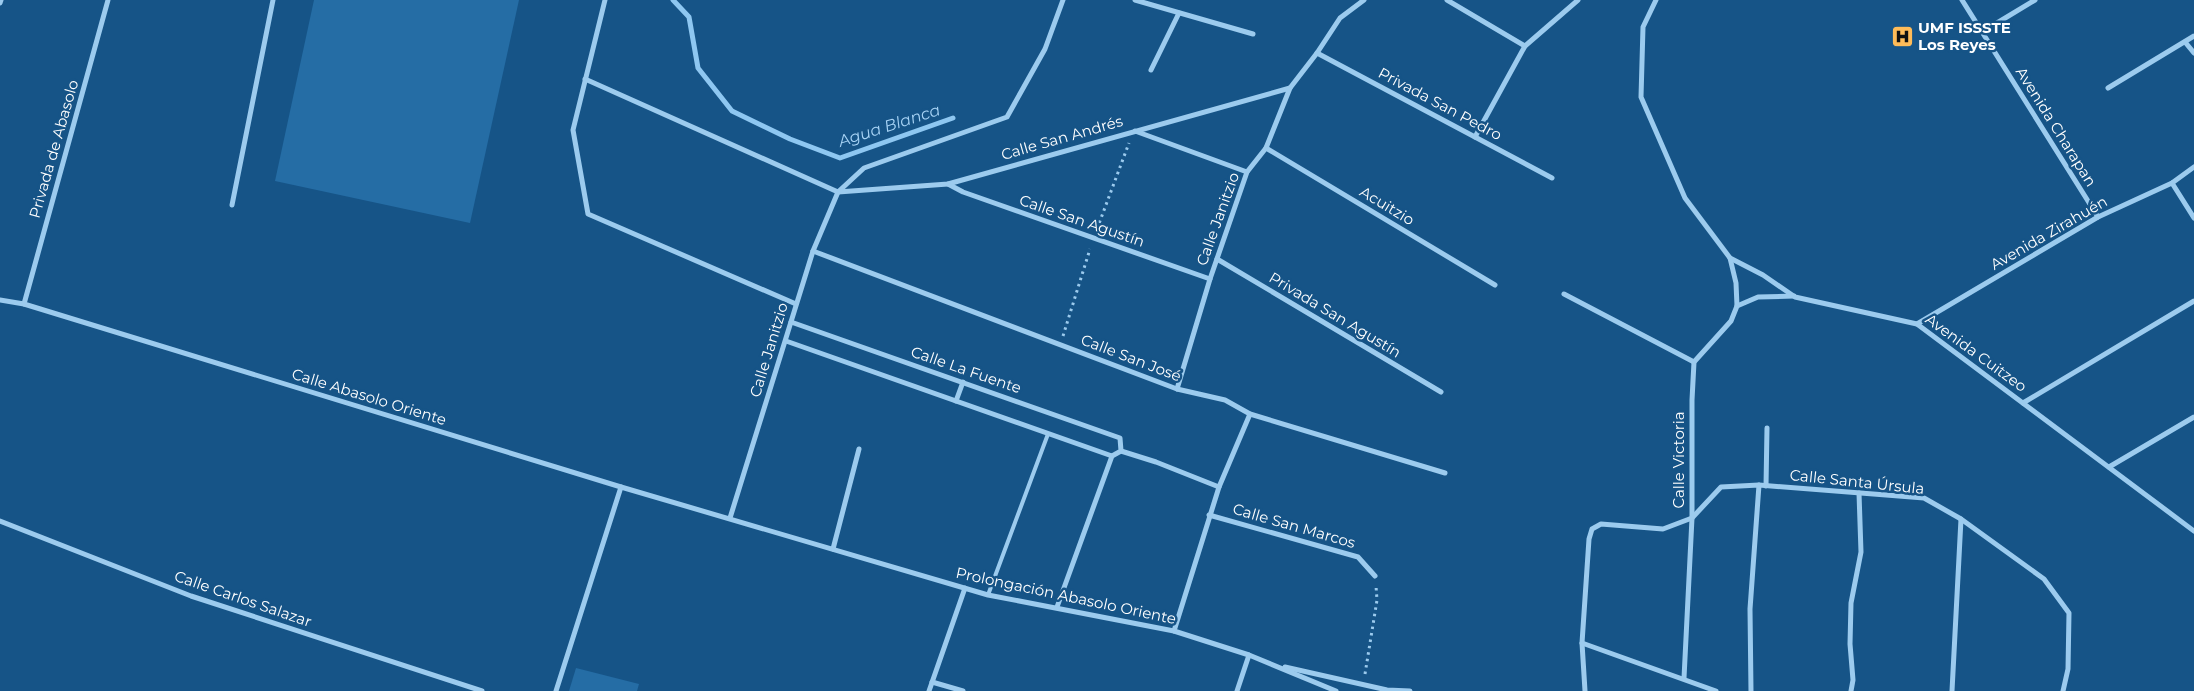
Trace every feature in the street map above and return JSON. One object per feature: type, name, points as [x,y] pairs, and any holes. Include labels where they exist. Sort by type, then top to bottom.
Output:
[{"type":"street","name":"Privada de Abasolo","points":[[24,304],[108,0]]},
{"type":"street","points":[[232,206],[273,0]]},
{"type":"street","points":[[605,0],[584,79],[573,130],[588,214],[796,304]]},
{"type":"street","points":[[584,79],[838,192],[864,168],[1006,117],[1045,49],[1063,0]]},
{"type":"street","points":[[1135,0],[1254,34]]},
{"type":"street","name":"Calle Janitzio","points":[[1177,389],[1210,279],[1247,172],[1266,148],[1290,88],[1317,53],[1340,18],[1364,0]]},
{"type":"street","points":[[1447,0],[1525,46]]},
{"type":"street","points":[[1475,137],[1525,46],[1578,0]]},
{"type":"street","name":"Avenida Cuitzeo","points":[[1656,0],[1643,28],[1641,97],[1685,198],[1730,258],[1763,275],[1795,296],[1917,324],[2194,530]]},
{"type":"street","name":"Avenida Charapan","points":[[1962,0],[2098,217]]},
{"type":"street","points":[[1982,32],[2035,0]]},
{"type":"street","points":[[1151,70],[1179,13]]},
{"type":"street","points":[[2108,88],[2194,36]]},
{"type":"street","points":[[2185,42],[2194,54]]},
{"type":"street","name":"Privada San Pedro","points":[[1317,53],[1552,178]]},
{"type":"street","name":"Calle San Andrés","points":[[838,192],[948,184],[1290,88]]},
{"type":"street","points":[[1134,131],[1247,172]]},
{"type":"street","name":"Acuitzio","points":[[1266,148],[1495,285]]},
{"type":"street","name":"Avenida Zirahuén","points":[[1917,324],[2098,217],[2172,183],[2194,167]]},
{"type":"street","points":[[2172,183],[2194,218]]},
{"type":"street","name":"Calle San Agustín","points":[[948,184],[962,192],[1210,279]]},
{"type":"street","name":"Calle Janitzio","points":[[730,518],[813,251],[838,192]]},
{"type":"street","name":"Calle San José","points":[[813,251],[1177,389],[1225,400],[1250,414],[1445,473]]},
{"type":"street","points":[[1564,294],[1694,362],[1731,321],[1737,306],[1736,283],[1730,258]]},
{"type":"street","name":"Privada San Agustín","points":[[1217,259],[1441,392]]},
{"type":"street","points":[[1737,306],[1758,296],[1795,296]]},
{"type":"street","name":"Calle Abasolo Oriente","points":[[0,300],[24,304],[621,487],[730,518]]},
{"type":"street","points":[[2023,403],[2194,301]]},
{"type":"street","name":"Calle La Fuente","points":[[791,322],[1120,438],[1121,451]]},
{"type":"street","points":[[786,341],[1112,456]]},
{"type":"street","name":"Calle Victoria","points":[[1684,678],[1692,518],[1692,400],[1694,362]]},
{"type":"street","points":[[956,401],[962,382]]},
{"type":"street","points":[[1174,631],[1209,515],[1250,414]]},
{"type":"street","points":[[2110,468],[2194,417]]},
{"type":"street","points":[[1766,486],[1767,428]]},
{"type":"street","points":[[833,549],[859,449]]},
{"type":"street","points":[[1057,607],[1112,456],[1121,451],[1156,462],[1219,487]]},
{"type":"street","points":[[1751,691],[1750,609],[1759,485]]},
{"type":"street","name":"Calle Santa Úrsula","points":[[1692,518],[1721,487],[1759,485],[1924,498],[1961,520],[2044,579],[2069,613],[2068,669],[2062,691]]},
{"type":"street","points":[[556,691],[621,487]]},
{"type":"street","points":[[1851,691],[1853,680],[1850,644],[1851,603],[1861,552],[1859,493]]},
{"type":"street","name":"Calle San Marcos","points":[[1209,515],[1358,557],[1375,576]]},
{"type":"street","name":"Prolongación Abasolo Oriente","points":[[730,518],[988,595],[1174,631],[1249,655],[1336,691]]},
{"type":"street","points":[[1585,691],[1582,642],[1592,529],[1601,524],[1663,529],[1692,518]]},
{"type":"street","name":"Calle Carlos Salazar","points":[[0,520],[191,596],[482,691]]},
{"type":"street","points":[[1952,691],[1961,520]]},
{"type":"street","points":[[929,691],[964,588]]},
{"type":"street","points":[[1582,642],[1716,691]]},
{"type":"street","points":[[1237,691],[1249,655]]},
{"type":"street","points":[[1272,665],[1363,683],[1387,690],[1410,691]]},
{"type":"street","points":[[932,682],[963,691]]},
{"type":"lane","points":[[988,595],[1048,434]]},
{"type":"path","points":[[1363,683],[1377,600],[1375,576]]},
{"type":"shaded area","points":[[314,0],[519,0],[470,223],[275,181]]},
{"type":"shaded area","points":[[576,668],[639,684],[637,691],[569,691]]},
{"type":"waterway","name":"Agua Blanca","points":[[673,0],[689,17],[698,68],[732,111],[790,139],[840,158],[953,118]]},
{"type":"place","name":"UMF ISSSTE Los Reyes","points":[[1902,37]]}]
